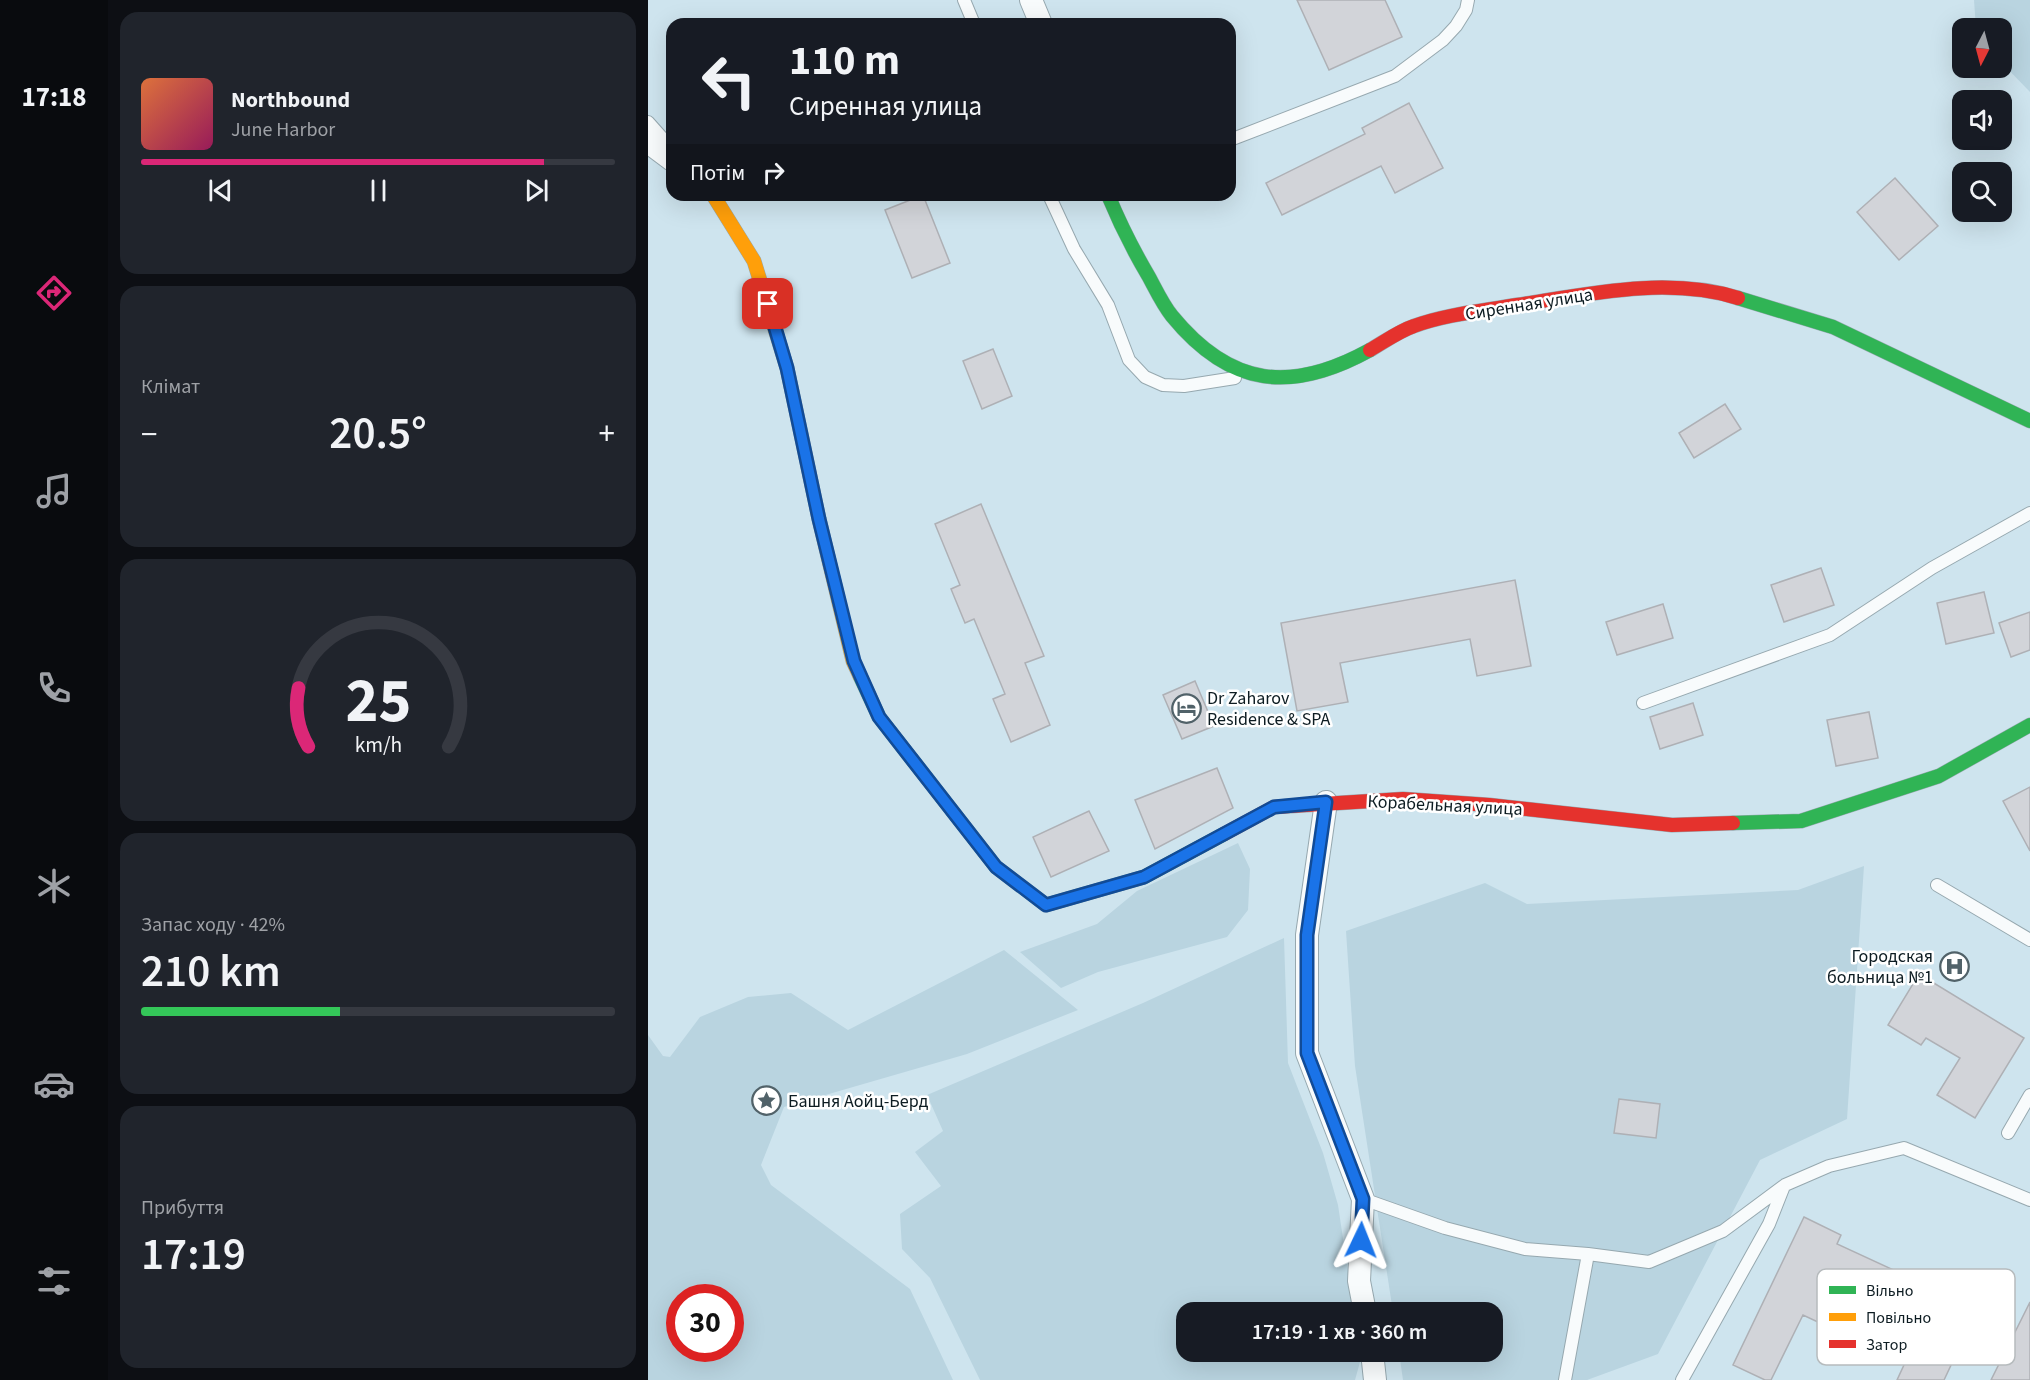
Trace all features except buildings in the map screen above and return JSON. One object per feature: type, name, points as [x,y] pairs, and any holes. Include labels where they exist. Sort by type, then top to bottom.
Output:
[{"type":"street","points":[[1031,0],[1038,18]]},
{"type":"street","points":[[718,201],[754,261],[787,368],[819,519],[854,661],[879,717],[996,867],[1046,905],[1144,877],[1274,807],[1326,802],[1307,935],[1307,1053],[1363,1199],[1359,1281],[1363,1302]]},
{"type":"street","name":"Сиренная улица","points":[[1110,201],[1123,232],[1171,315],[1198,344],[1223,364],[1252,374],[1282,379],[1317,374],[1341,366],[1413,326],[1462,314],[1607,291],[1675,288],[1724,293],[1833,327],[2030,421]]},
{"type":"street","name":"Корабельная улица","points":[[1326,802],[1403,799],[1672,825],[1801,821],[1939,776],[2030,725]]},
{"type":"street","points":[[1373,1362],[1375,1380]]},
{"type":"lane","points":[[964,0],[972,18]]},
{"type":"lane","points":[[1236,138],[1395,76],[1443,40],[1456,26],[1466,10],[1468,0]]},
{"type":"lane","points":[[648,122],[662,150]]},
{"type":"lane","points":[[1052,201],[1074,249],[1108,305],[1129,360],[1145,377],[1163,385],[1184,386],[1252,374]]},
{"type":"lane","points":[[1643,703],[1830,635],[1932,568],[2030,513]]},
{"type":"lane","points":[[1937,885],[2030,940]]},
{"type":"lane","points":[[2008,1133],[2030,1095]]},
{"type":"lane","points":[[1363,1199],[1445,1228],[1525,1249],[1648,1262],[1723,1231],[1785,1185],[1829,1166],[1904,1148],[2030,1200]]},
{"type":"lane","points":[[1682,1380],[1769,1224],[1785,1185]]},
{"type":"lane","points":[[1565,1380],[1588,1254]]},
{"type":"shaded area","points":[[1974,0],[2030,0],[2030,92],[2012,73],[2012,18],[1975,18]]},
{"type":"shaded area","points":[[1238,843],[1250,869],[1248,910],[1227,937],[1098,972],[1061,988],[1020,952],[1097,924],[1137,891]]},
{"type":"shaded area","points":[[1864,866],[1847,1119],[1760,1160],[1658,1354],[1587,1380],[1403,1380],[1400,1362],[1503,1362],[1503,1302],[1391,1302],[1355,1066],[1346,931],[1485,883],[1527,904],[1798,890]]},
{"type":"shaded area","points":[[1284,938],[1288,1063],[1323,1153],[1338,1205],[1353,1302],[1176,1302],[1176,1362],[1360,1362],[1355,1380],[980,1380],[930,1278],[902,1249],[900,1214],[941,1186],[915,1152],[943,1131],[927,1095],[1143,1003]]},
{"type":"shaded area","points":[[1004,950],[1078,1010],[967,1054],[784,1107],[761,1165],[771,1185],[910,1289],[953,1380],[648,1380],[648,1035],[663,1056],[670,1057],[700,1017],[748,997],[791,993],[848,1030]]},
{"type":"traffic: fast","points":[[1111,201],[1132,247],[1172,316],[1194,340],[1217,358],[1240,370],[1264,376],[1289,377],[1314,373],[1342,364],[1370,350]]},
{"type":"traffic: fast","points":[[1738,298],[1833,327],[2030,421]]},
{"type":"traffic: fast","points":[[860,676],[879,717],[996,867],[1046,905],[1144,877],[1224,834]]},
{"type":"traffic: fast","points":[[1733,823],[1801,821],[1939,776],[2030,725]]},
{"type":"traffic: slow","points":[[717,201],[754,261],[787,368],[819,519],[853,661],[860,676]]},
{"type":"traffic: jam","points":[[1370,350],[1408,328],[1439,318],[1600,292],[1684,288],[1738,298]]},
{"type":"traffic: jam","points":[[1224,834],[1274,807],[1403,799],[1489,805],[1672,825],[1733,823]]},
{"type":"place","name":"Dr Zaharov Residence & SPA","points":[[1186,708]]},
{"type":"place","name":"Городская больница №1","points":[[1954,966]]},
{"type":"place","name":"Башня Аойц-Берд","points":[[767,1101]]},
{"type":"route","points":[[768,304],[787,368],[819,519],[854,661],[879,717],[996,867],[1046,905],[1144,877],[1274,807],[1326,802],[1307,935],[1307,1053],[1363,1199],[1361,1240]]}]
